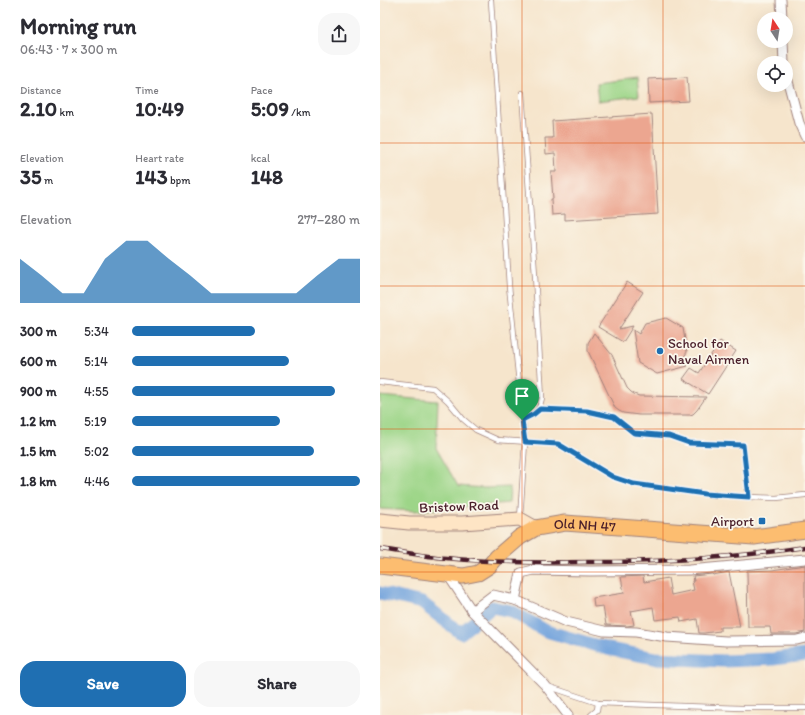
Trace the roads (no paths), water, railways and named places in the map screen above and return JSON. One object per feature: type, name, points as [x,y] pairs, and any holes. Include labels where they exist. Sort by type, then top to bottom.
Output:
[{"type":"main road","name":"Old NH 47","points":[[380,566],[448,575],[463,576],[478,573],[489,566],[520,537],[536,528],[565,523],[754,537],[805,530]]},
{"type":"street","points":[[781,0],[782,12]]},
{"type":"street","points":[[791,92],[799,123],[805,136]]},
{"type":"street","points":[[520,519],[536,528]]},
{"type":"street","name":"Bristow Road","points":[[380,520],[408,523],[447,523],[520,519]]},
{"type":"street","points":[[515,600],[521,573],[534,570],[689,570],[805,559]]},
{"type":"street","points":[[448,575],[472,611],[544,685],[568,715]]},
{"type":"street","points":[[472,611],[493,595],[515,600],[566,622],[604,631],[636,632],[667,637],[726,641],[797,640],[805,638]]},
{"type":"lane","points":[[491,0],[509,286],[525,442],[520,519]]},
{"type":"lane","points":[[522,93],[542,398],[540,409],[522,420]]},
{"type":"lane","points":[[380,382],[433,388],[448,401],[463,419],[476,430],[498,440],[558,444],[613,477],[634,484],[705,494],[749,497],[776,498],[805,495]]},
{"type":"lane","points":[[540,409],[587,411],[614,417],[634,433],[669,436],[689,443],[743,445],[749,497]]},
{"type":"lane","points":[[544,685],[598,703],[741,708],[805,708]]},
{"type":"lane","points":[[591,715],[597,710],[598,703]]},
{"type":"waterway","points":[[380,593],[422,603],[461,633],[492,607],[511,611],[546,631],[608,649],[655,658],[724,661],[773,659],[805,655]]},
{"type":"railway","points":[[380,549],[464,560],[499,562],[553,562],[697,559],[805,547]]},
{"type":"place","name":"School for Naval Airmen","points":[[660,351]]},
{"type":"place","name":"Airport","points":[[762,521]]}]
